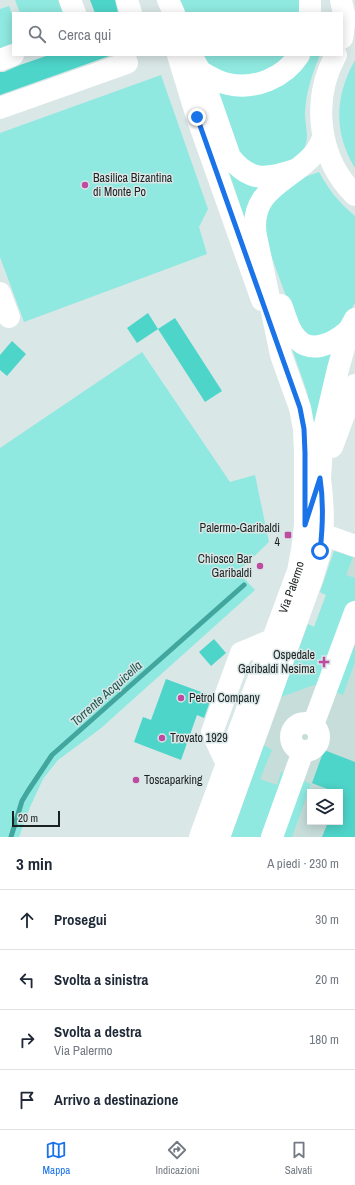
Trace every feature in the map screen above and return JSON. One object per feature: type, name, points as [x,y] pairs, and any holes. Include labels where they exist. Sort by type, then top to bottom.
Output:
[{"type":"main road","points":[[70,0],[75,12]]},
{"type":"main road","points":[[127,0],[131,12]]},
{"type":"main road","points":[[162,0],[166,12]]},
{"type":"main road","points":[[168,0],[174,12]]},
{"type":"main road","points":[[310,0],[310,12]]},
{"type":"main road","points":[[341,0],[345,18],[343,31]]},
{"type":"main road","points":[[343,43],[355,29]]},
{"type":"main road","points":[[0,60],[12,55]]},
{"type":"main road","points":[[0,108],[127,63],[124,56]]},
{"type":"main road","name":"Via Palermo","points":[[178,56],[197,117],[250,243],[281,355],[300,408],[304,429],[313,529],[302,550],[298,571],[200,837]]},
{"type":"main road","points":[[195,63],[216,80],[239,86],[254,85],[270,80],[284,72],[298,56]]},
{"type":"main road","points":[[336,56],[326,76],[323,90],[321,105],[324,138],[328,153],[341,179],[355,195]]},
{"type":"main road","points":[[195,63],[230,157],[234,162],[247,172],[264,177],[276,176],[295,170]]},
{"type":"main road","points":[[324,138],[316,152],[304,164],[274,186],[263,197],[256,211],[250,243],[267,288],[290,329],[299,341],[308,345],[318,346],[334,341],[352,324]]},
{"type":"main road","points":[[250,243],[290,329]]},
{"type":"main road","points":[[267,288],[281,355]]},
{"type":"main road","points":[[0,293],[9,317]]},
{"type":"main road","points":[[219,837],[313,576],[320,551],[313,529],[320,478],[323,434],[338,368],[352,324]]},
{"type":"main road","points":[[320,478],[355,385]]},
{"type":"main road","points":[[313,529],[355,546]]},
{"type":"main road","points":[[272,837],[300,736],[355,612]]},
{"type":"main road","points":[[260,723],[286,736],[300,736]]},
{"type":"shaded area","points":[[15,0],[58,0],[63,12],[20,12]]},
{"type":"shaded area","points":[[179,0],[303,0],[304,12],[183,12]]},
{"type":"shaded area","points":[[9,6],[12,14],[12,45],[0,49],[0,9]]},
{"type":"shaded area","points":[[199,56],[290,56],[266,74],[225,78]]},
{"type":"shaded area","points":[[304,56],[320,56],[308,90],[305,113],[307,138],[301,156],[266,171],[238,157],[217,89]]},
{"type":"shaded area","points":[[355,60],[355,168],[343,141],[339,114],[343,87]]},
{"type":"shaded area","points":[[161,75],[208,209],[199,227],[207,254],[24,322],[0,257],[0,133]]},
{"type":"shaded area","points":[[225,160],[260,183],[249,232]]},
{"type":"shaded area","points":[[319,172],[335,196],[355,216],[355,303],[337,330],[310,338],[294,318],[261,228],[264,207],[302,178]]},
{"type":"shaded area","points":[[290,343],[334,350],[313,428],[307,392]]},
{"type":"shaded area","points":[[142,352],[230,482],[255,475],[269,542],[238,572],[255,590],[100,729],[58,760],[43,779],[30,807],[19,837],[0,837],[0,448]]},
{"type":"shaded area","name":"Ospedale Garibaldi Nesima","points":[[355,548],[355,837],[231,837],[308,624],[314,627],[326,595],[320,592],[334,551],[352,557]]},
{"type":"shaded area","points":[[334,551],[353,557],[346,575],[355,578],[355,604],[324,688],[314,685],[281,697],[308,624],[314,627],[326,595],[320,592]]},
{"type":"shaded area","points":[[355,621],[355,662],[343,695],[329,690]]},
{"type":"shaded area","points":[[264,745],[272,750],[260,779],[277,785],[281,772],[290,776],[267,837],[231,837]]},
{"type":"shaded area","points":[[297,778],[311,784],[309,789],[307,789],[307,795],[292,837],[275,837]]},
{"type":"building","points":[[90,0],[115,0],[118,12],[95,12]]},
{"type":"building","points":[[46,56],[109,56],[0,95],[0,72],[4,72]]},
{"type":"building","points":[[148,313],[158,329],[137,343],[127,328]]},
{"type":"building","points":[[175,318],[222,391],[205,402],[158,329]]},
{"type":"building","points":[[12,341],[26,354],[7,376],[0,370],[0,355]]},
{"type":"building","points":[[214,639],[226,653],[211,666],[199,652]]},
{"type":"building","points":[[166,679],[212,696],[204,718],[197,715],[181,760],[134,742],[143,717],[151,720]]},
{"type":"building","points":[[324,750],[355,762],[355,837],[322,837],[327,825],[343,825],[343,789],[327,789],[312,783]]},
{"type":"waterway","name":"Torrente Acquicella","points":[[11,837],[22,801],[52,755],[244,585]]},
{"type":"place","name":"Basilica Bizantina di Monte Po","points":[[85,185]]},
{"type":"place","name":"Palermo-Garibaldi 4","points":[[288,535]]},
{"type":"place","name":"Chiosco Bar Garibaldi","points":[[260,566]]},
{"type":"place","name":"Ospedale Garibaldi Nesima","points":[[324,662]]},
{"type":"place","name":"Petrol Company","points":[[181,698]]},
{"type":"place","name":"Trovato 1929","points":[[162,738]]},
{"type":"place","name":"Toscaparking","points":[[136,780]]},
{"type":"route","points":[[197,117],[300,408],[304,429],[305,525],[320,478],[323,498],[323,522],[320,551]]}]
